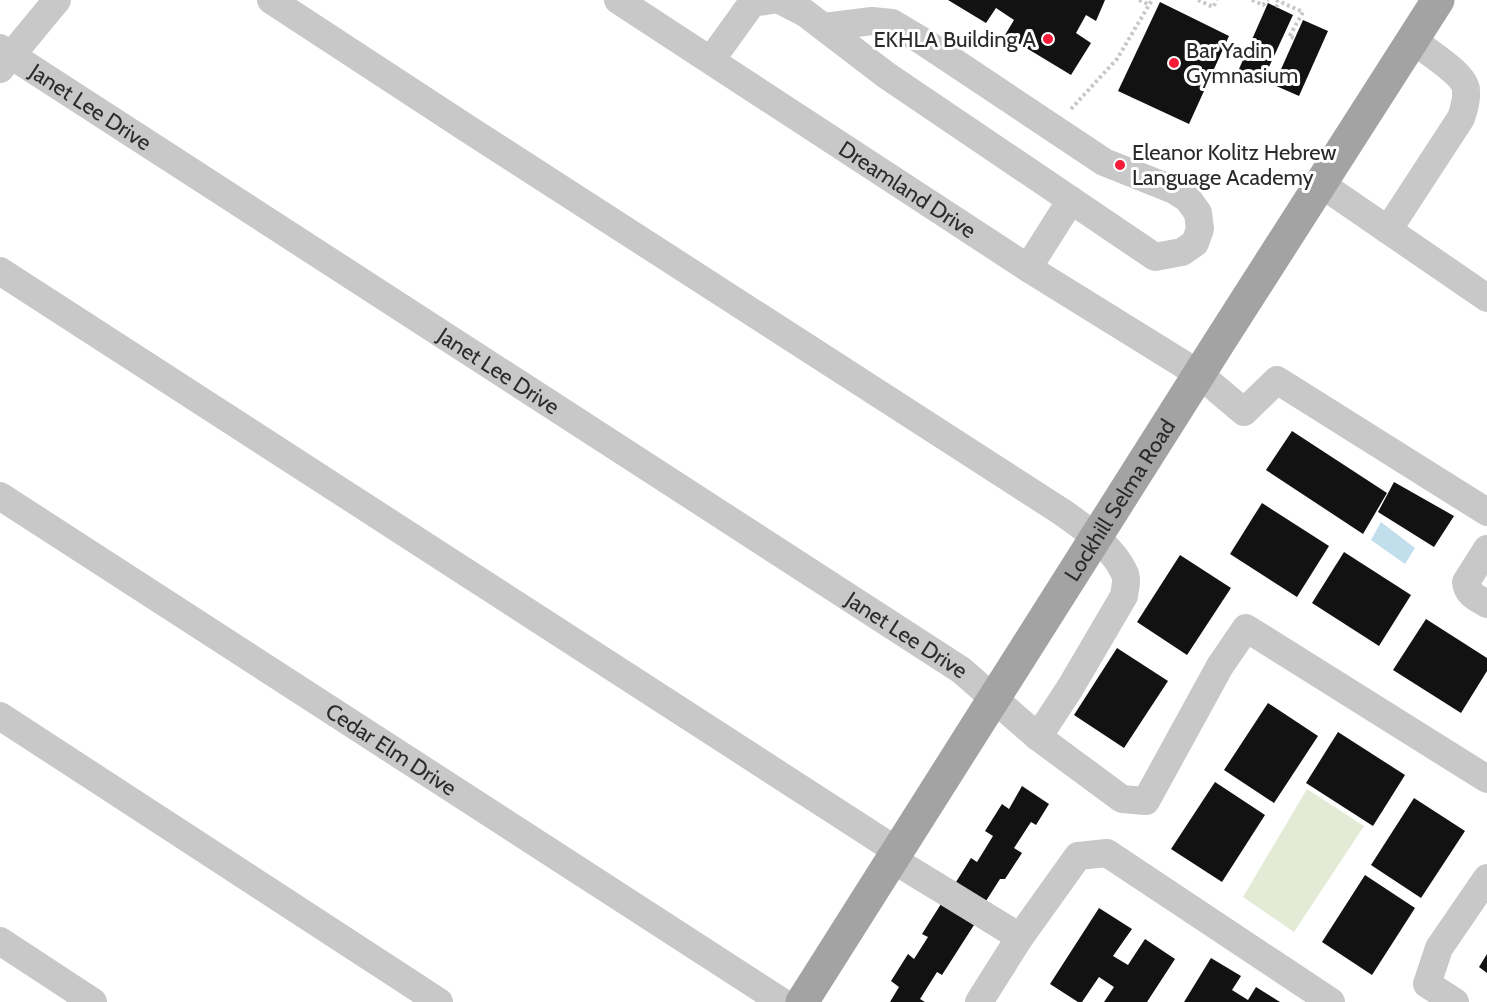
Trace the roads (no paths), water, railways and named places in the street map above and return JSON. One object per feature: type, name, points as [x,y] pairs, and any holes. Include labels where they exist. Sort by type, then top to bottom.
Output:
[{"type":"main road","name":"Lockhill Selma Road","points":[[802,1002],[1438,0]]},
{"type":"street","points":[[4,58],[57,0]]},
{"type":"street","points":[[271,0],[465,128],[1062,512],[1097,537],[1125,572],[1127,583],[1124,596],[1070,688],[1038,737]]},
{"type":"street","name":"Dreamland Drive","points":[[618,0],[1028,268],[1199,374],[1244,412],[1277,380],[1487,512]]},
{"type":"street","points":[[711,60],[752,3],[772,0]]},
{"type":"street","points":[[780,0],[805,13],[886,75],[1155,257],[1182,252],[1195,243],[1200,229],[1198,213],[1188,199],[1174,190],[1104,162],[892,23],[872,21],[824,27]]},
{"type":"street","points":[[1388,230],[1461,118],[1466,103],[1466,89],[1462,79],[1413,40]]},
{"type":"street","name":"Janet Lee Drive","points":[[4,58],[961,670],[1038,737],[1122,799],[1146,801],[1220,666],[1246,628],[1487,779]]},
{"type":"street","points":[[1320,184],[1487,298]]},
{"type":"street","points":[[1028,268],[1071,200]]},
{"type":"street","points":[[0,271],[1020,937]]},
{"type":"street","name":"Cedar Elm Drive","points":[[0,496],[782,1002]]},
{"type":"street","points":[[1487,549],[1466,582],[1470,593],[1487,604]]},
{"type":"street","points":[[0,717],[439,1002]]},
{"type":"street","points":[[979,1002],[1020,937],[1078,856],[1107,853],[1331,1002]]},
{"type":"street","points":[[1455,1002],[1427,984],[1439,948],[1487,878]]},
{"type":"street","points":[[0,941],[93,1002]]},
{"type":"water","points":[[1381,522],[1415,548],[1405,564],[1371,540]]},
{"type":"place","name":"EKHLA Building A","points":[[1048,39]]},
{"type":"place","name":"Bar Yadin Gymnasium","points":[[1174,63]]},
{"type":"place","name":"Eleanor Kolitz Hebrew Language Academy","points":[[1120,165]]}]
